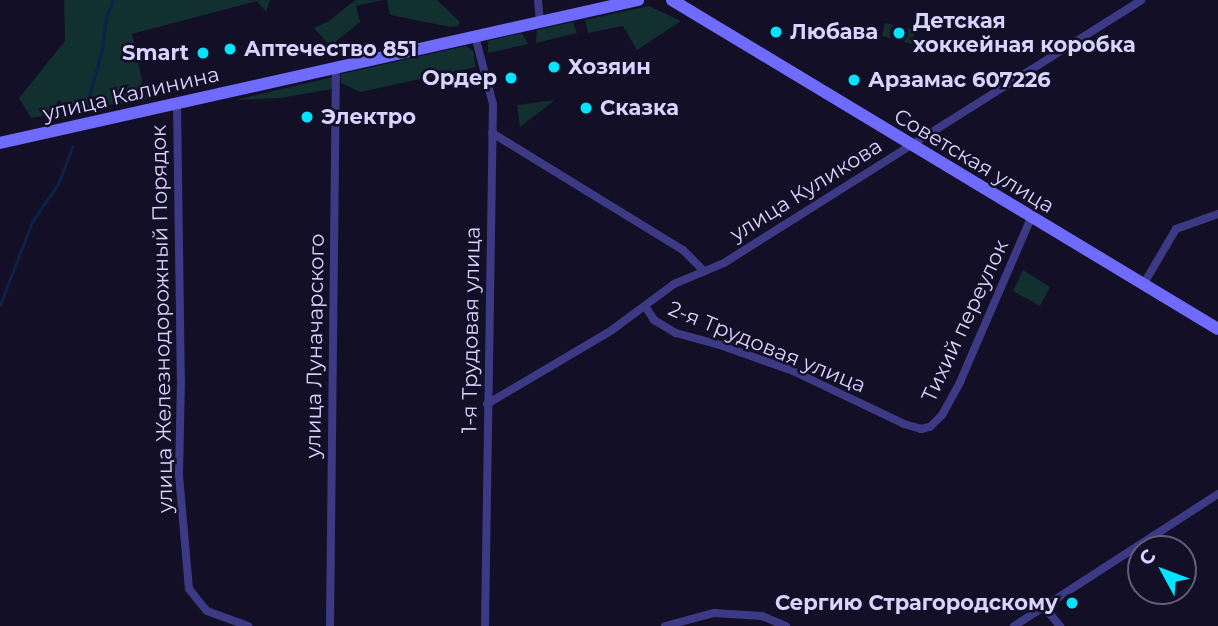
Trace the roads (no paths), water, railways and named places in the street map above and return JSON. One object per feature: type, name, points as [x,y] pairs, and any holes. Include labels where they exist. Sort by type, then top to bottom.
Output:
[{"type":"street","points":[[538,0],[540,23]]},
{"type":"street","name":"улица Калинина","points":[[0,144],[639,0]]},
{"type":"street","name":"улица Куликова","points":[[487,404],[612,331],[674,284],[724,263],[1141,0]]},
{"type":"street","name":"Советская улица","points":[[676,1],[1218,329]]},
{"type":"street","name":"1-я Трудовая улица","points":[[475,37],[493,104],[485,626]]},
{"type":"street","name":"улица Луначарского","points":[[330,626],[336,67]]},
{"type":"street","name":"улица Железнодорожный Порядок","points":[[177,104],[181,379],[179,475],[189,589],[207,611],[248,626]]},
{"type":"street","points":[[492,133],[683,250],[704,271]]},
{"type":"street","points":[[1143,285],[1176,229],[1218,214]]},
{"type":"street","name":"Тихий переулок","points":[[920,429],[930,427],[942,415],[960,382],[1031,218]]},
{"type":"street","name":"2-я Трудовая улица","points":[[645,306],[654,320],[676,333],[720,345],[793,371],[920,429]]},
{"type":"street","points":[[1014,626],[1218,494]]},
{"type":"street","points":[[1044,607],[1060,626]]},
{"type":"street","points":[[665,626],[714,613],[762,616],[786,626]]},
{"type":"waterway","points":[[85,110],[102,50],[106,18],[113,0]]},
{"type":"waterway","points":[[0,305],[32,222],[58,184],[72,147]]},
{"type":"place","name":"Любава","points":[[776,32]]},
{"type":"place","name":"Детская хоккейная коробка","points":[[899,33]]},
{"type":"place","name":"Аптечество 851","points":[[230,49]]},
{"type":"place","name":"Smart","points":[[203,53]]},
{"type":"place","name":"Хозяин","points":[[554,67]]},
{"type":"place","name":"Ордер","points":[[511,78]]},
{"type":"place","name":"Арзамас 607226","points":[[854,80]]},
{"type":"place","name":"Сказка","points":[[586,108]]},
{"type":"place","name":"Электро","points":[[307,117]]},
{"type":"place","name":"Сергию Страгородскому","points":[[1072,603]]}]
